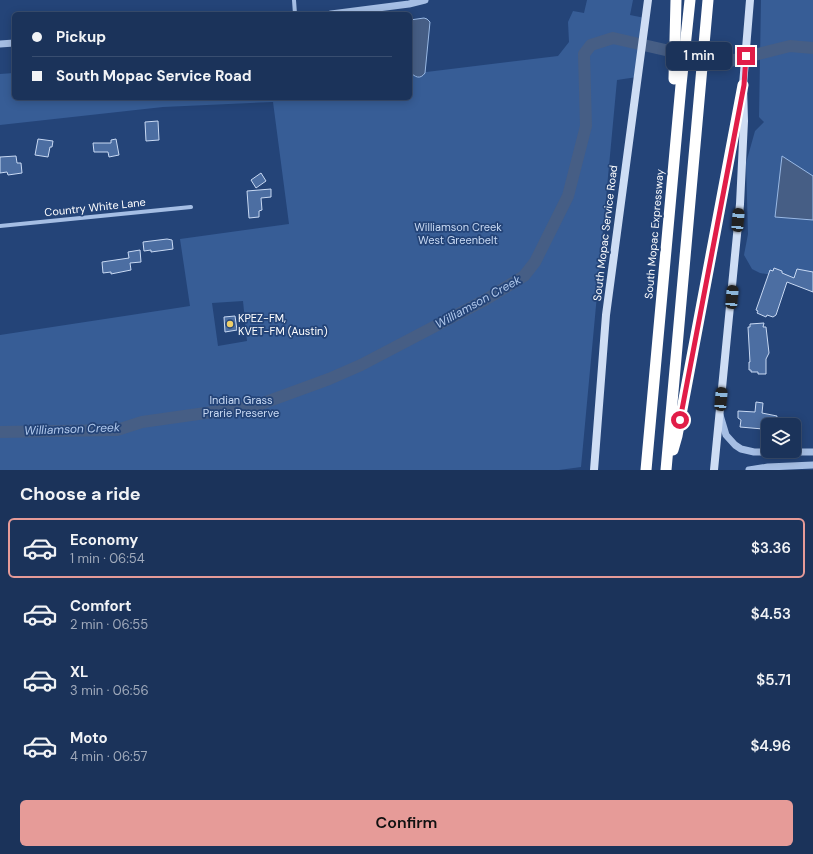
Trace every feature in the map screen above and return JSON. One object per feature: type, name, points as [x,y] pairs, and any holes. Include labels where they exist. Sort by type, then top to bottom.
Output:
[{"type":"highway","points":[[676,0],[678,83]]},
{"type":"highway","name":"South Mopac Expressway","points":[[645,468],[676,132],[678,83],[690,0]]},
{"type":"highway","points":[[666,470],[708,0]]},
{"type":"highway","points":[[666,470],[677,436],[744,85]]},
{"type":"main road","name":"South Mopac Service Road","points":[[594,470],[606,315],[648,0]]},
{"type":"main road","points":[[714,470],[740,204],[744,85],[750,0]]},
{"type":"street","points":[[294,0],[295,12]]},
{"type":"street","points":[[347,12],[409,4],[425,0]]},
{"type":"street","points":[[0,44],[12,43]]},
{"type":"street","name":"Country White Lane","points":[[0,226],[191,207]]},
{"type":"street","points":[[720,413],[726,435],[741,449],[754,452],[813,452]]},
{"type":"street","points":[[749,470],[768,467],[813,465]]},
{"type":"green space","name":"Williamson Creek West Greenbelt","points":[[587,0],[633,0],[630,15],[645,18],[637,77],[617,80],[581,467],[559,470],[0,470],[0,335],[190,306],[180,239],[289,224],[273,102],[163,107],[0,125],[0,74],[12,73],[12,100],[412,100],[412,74],[558,56],[569,42],[568,22],[573,11],[584,13]],"holes":[[[243,301],[247,341],[218,346],[212,303]]]},
{"type":"green space","points":[[761,0],[813,0],[813,282],[760,273],[752,269],[744,255],[748,234],[746,163],[755,131],[764,122],[759,117]]},
{"type":"shaded area","points":[[424,18],[430,22],[425,73],[419,77],[412,74],[412,20]]},
{"type":"shaded area","points":[[782,156],[813,176],[813,220],[775,217]]},
{"type":"building","points":[[158,121],[159,140],[146,141],[145,122]]},
{"type":"building","points":[[38,139],[53,141],[48,157],[35,155]]},
{"type":"building","points":[[116,139],[119,155],[109,157],[108,152],[94,152],[93,143],[111,143],[111,140]]},
{"type":"building","points":[[16,156],[17,163],[21,163],[22,173],[8,175],[7,172],[0,173],[0,157]]},
{"type":"building","points":[[261,173],[266,181],[256,188],[251,180]]},
{"type":"building","points":[[271,189],[271,197],[261,198],[262,210],[259,211],[259,217],[249,218],[247,191]]},
{"type":"building","points":[[167,239],[172,240],[173,249],[151,252],[151,250],[144,251],[143,242]]},
{"type":"building","points":[[140,250],[141,262],[130,263],[131,270],[111,274],[111,272],[103,273],[102,262],[129,258],[128,252]]},
{"type":"building","points":[[774,268],[794,278],[797,269],[813,272],[813,292],[787,282],[776,315],[773,317],[767,315],[766,317],[757,313],[758,311],[756,310],[770,270],[773,271]]},
{"type":"building","name":"KPEZ-FM, KVET-FM (Austin)","points":[[235,316],[237,330],[225,332],[224,317]]},
{"type":"building","points":[[764,323],[763,327],[766,327],[769,353],[766,359],[766,374],[758,374],[758,372],[751,372],[751,370],[749,370],[748,327],[750,327],[750,324]]},
{"type":"building","points":[[756,402],[763,403],[762,413],[777,416],[777,418],[761,418],[761,429],[740,427],[741,420],[738,418],[738,411],[755,412]]},
{"type":"waterway","name":"Williamson Creek","points":[[0,432],[117,430],[142,422],[255,406],[329,379],[361,365],[485,300],[524,276],[535,262],[568,196],[586,126],[584,54],[591,45],[613,38],[722,63],[790,46],[813,48]]},
{"type":"place","name":"KPEZ-FM, KVET-FM (Austin)","points":[[230,324]]},
{"type":"route","points":[[680,420],[738,105],[744,85],[746,56]]},
{"type":"park label","name":"Indian Grass Prarie Preserve","points":[[241,406]]}]
